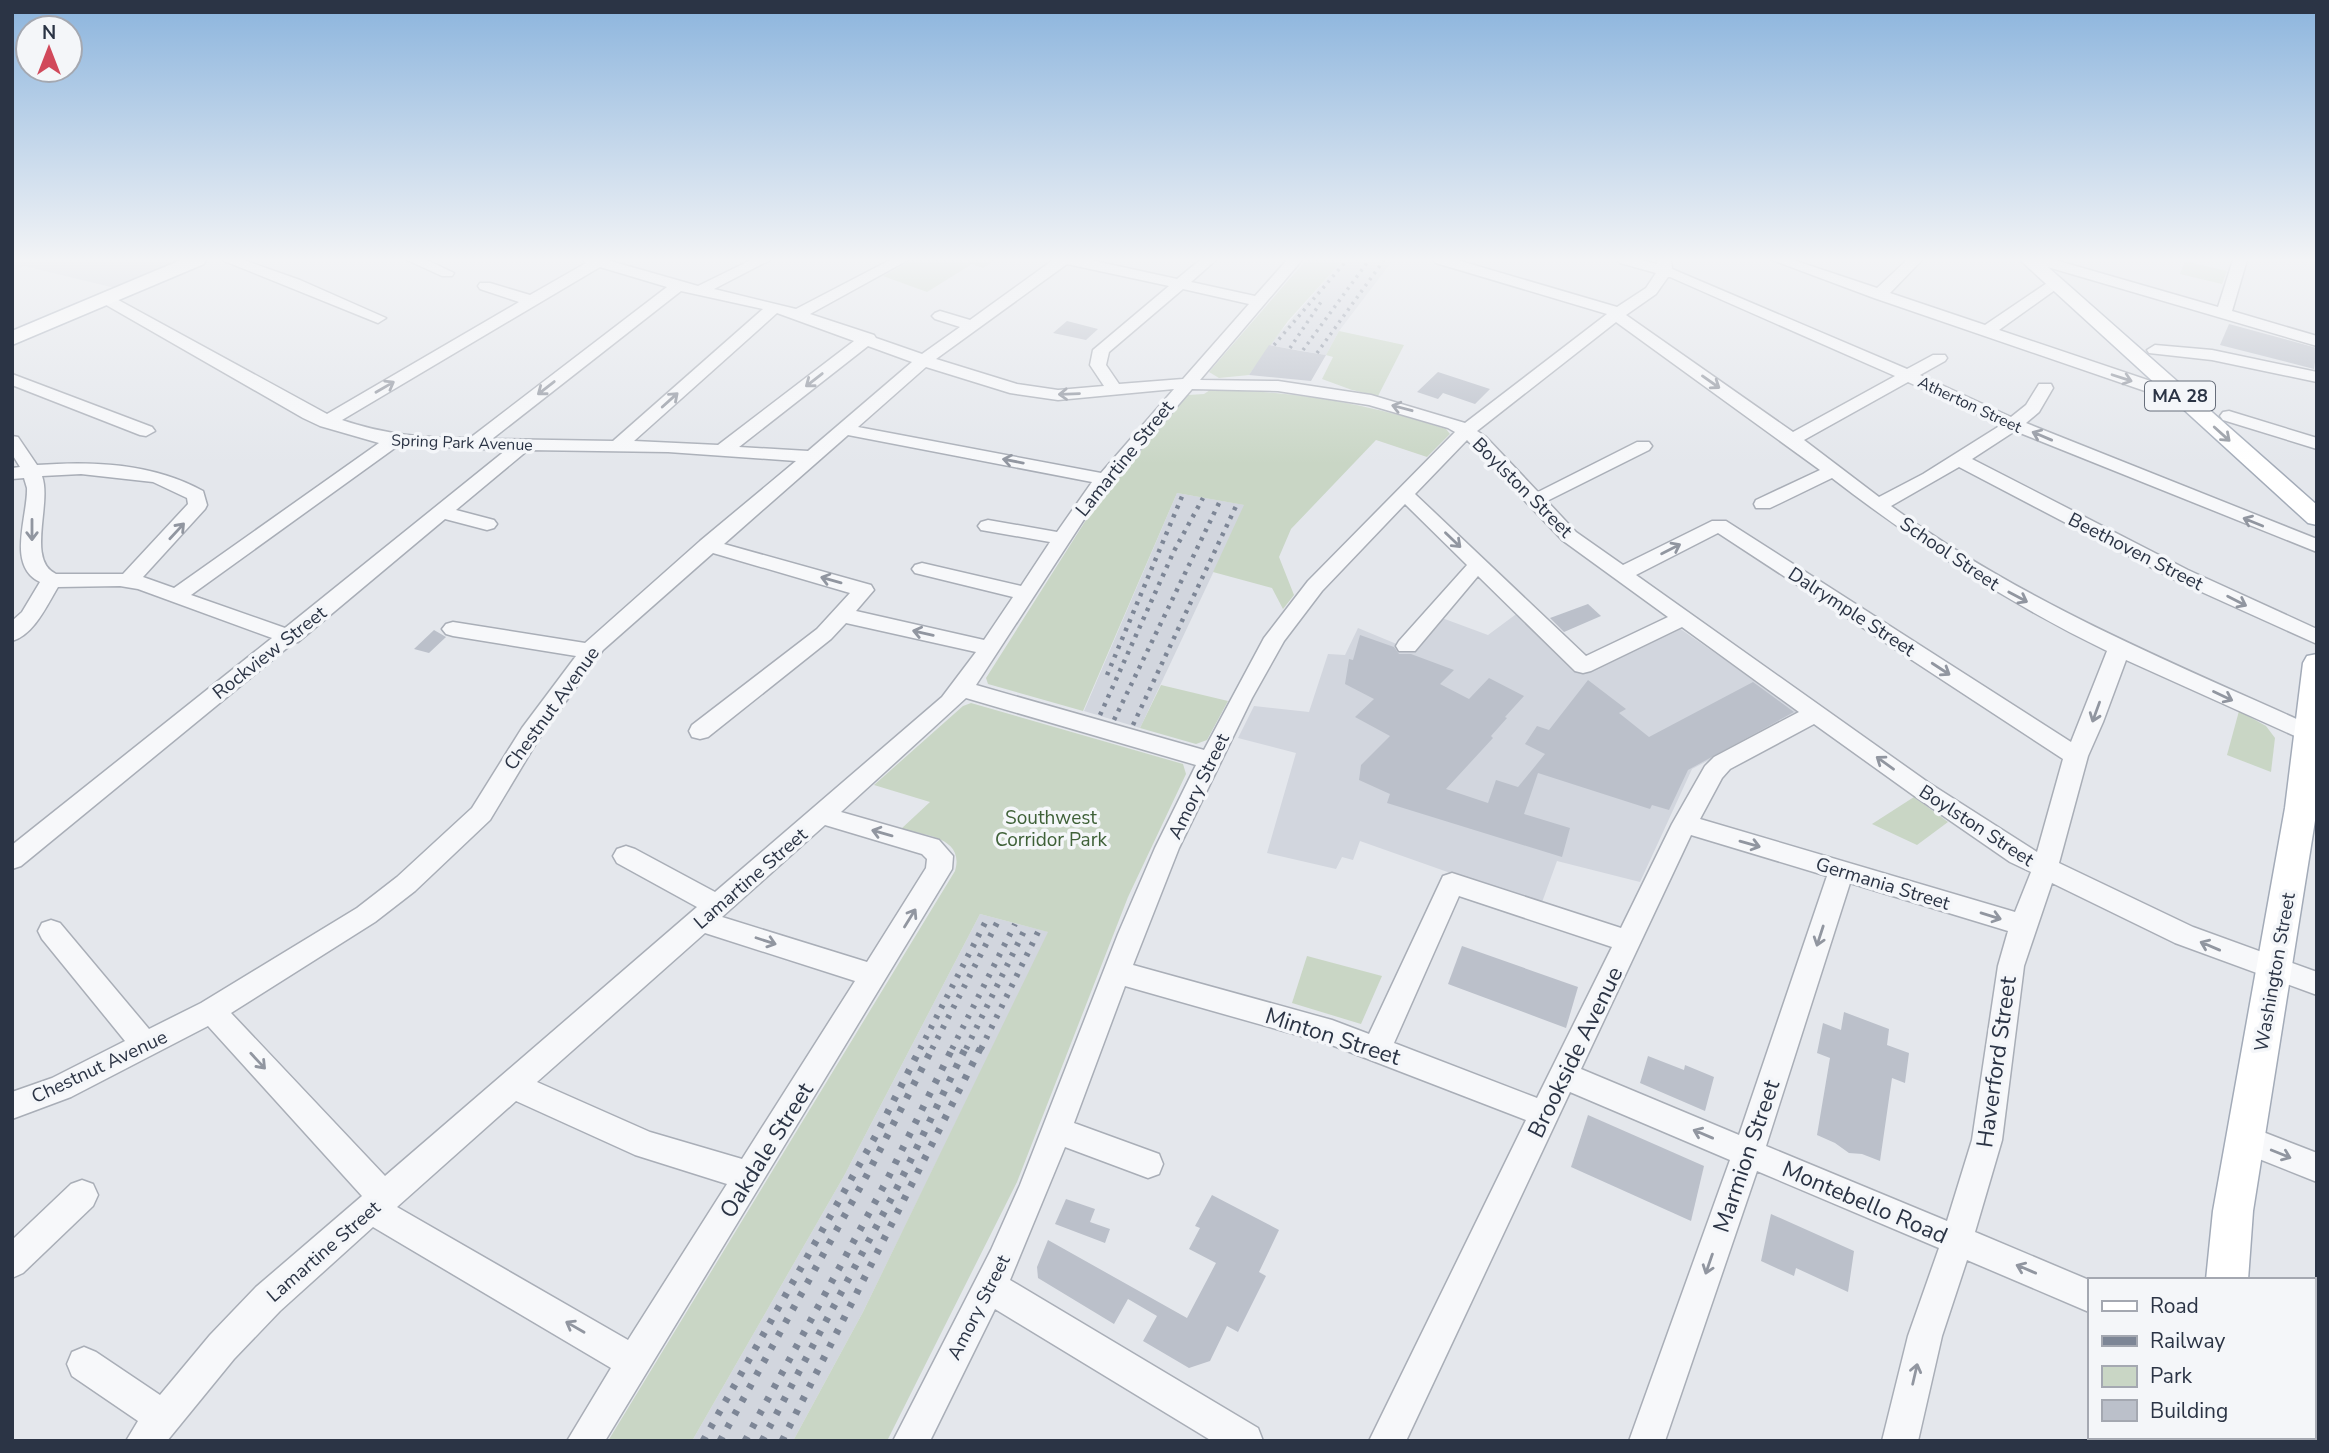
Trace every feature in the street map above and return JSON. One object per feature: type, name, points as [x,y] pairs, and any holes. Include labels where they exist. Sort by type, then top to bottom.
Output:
[{"type":"main road","points":[[13,338],[37,328]]},
{"type":"main road","name":"MA 28","points":[[2106,328],[2125,349],[2317,518]]},
{"type":"main road","name":"MA 28","points":[[2127,328],[2317,495]]},
{"type":"main road","name":"Washington Street","points":[[2227,1278],[2233,1211],[2312,736],[2317,663]]},
{"type":"street","name":"Spring Park Avenue","points":[[158,328],[327,422],[394,440],[474,444],[619,445],[810,457]]},
{"type":"street","points":[[327,422],[488,328]]},
{"type":"street","points":[[474,444],[624,328]]},
{"type":"street","points":[[619,445],[751,328]]},
{"type":"street","name":"Boylston Street","points":[[839,328],[995,384],[1039,393],[1068,395],[1186,384],[1264,385],[1332,393],[1402,408],[1454,424],[1483,444],[1569,536],[1932,796],[2019,855],[2184,935],[2317,984]]},
{"type":"street","name":"Chestnut Avenue","points":[[12,1106],[61,1088],[211,1011],[366,915],[406,884],[481,814],[530,734],[591,651],[707,545],[842,429],[924,360],[969,328]]},
{"type":"street","points":[[1115,390],[1098,365],[1101,350],[1128,328]]},
{"type":"street","name":"Lamartine Street","points":[[154,1429],[252,1314],[945,707],[962,689],[1061,538],[1105,479],[1234,328]]},
{"type":"street","name":"Amory Street","points":[[911,1441],[1025,1212],[1058,1132],[1150,886],[1259,665],[1294,612],[1466,430],[1599,328]]},
{"type":"street","name":"School Street","points":[[1636,328],[1932,545],[1979,574],[2048,613],[2119,648],[2312,736]]},
{"type":"street","name":"Atherton Street","points":[[1802,328],[2011,423],[2317,546]]},
{"type":"street","points":[[1974,328],[2183,398]]},
{"type":"street","points":[[1986,332],[1992,328]]},
{"type":"street","points":[[2273,328],[2317,341]]},
{"type":"street","points":[[723,450],[868,338]]},
{"type":"street","points":[[2155,350],[2212,355],[2317,377]]},
{"type":"street","points":[[1792,440],[1939,358]]},
{"type":"street","points":[[12,379],[146,432]]},
{"type":"street","points":[[1880,505],[2007,429],[2011,423],[2033,408],[2045,388]]},
{"type":"street","points":[[2229,416],[2317,444]]},
{"type":"street","points":[[842,429],[1105,479]]},
{"type":"street","points":[[176,597],[394,440]]},
{"type":"street","points":[[12,441],[21,472],[36,489],[32,521],[35,568],[45,578],[60,583],[107,579],[150,585],[176,597],[291,637]]},
{"type":"street","name":"Rockview Street","points":[[12,859],[180,722],[291,637],[524,444]]},
{"type":"street","points":[[1533,500],[1553,493],[1643,446]]},
{"type":"street","name":"Beethoven Street","points":[[1958,460],[2262,613],[2317,637]]},
{"type":"street","points":[[21,472],[108,471],[148,475],[183,486],[196,495],[198,505],[189,518],[129,580]]},
{"type":"street","points":[[1763,504],[1833,471]]},
{"type":"street","points":[[1404,493],[1583,666],[1683,618]]},
{"type":"street","points":[[442,512],[487,524]]},
{"type":"street","name":"Dalrymple Street","points":[[1622,574],[1720,525],[2076,756]]},
{"type":"street","points":[[988,526],[1061,538]]},
{"type":"street","points":[[699,731],[824,634],[864,590],[707,545]]},
{"type":"street","points":[[1407,646],[1478,564]]},
{"type":"street","points":[[922,569],[1025,593]]},
{"type":"street","points":[[12,634],[30,617],[52,580]]},
{"type":"street","points":[[842,615],[990,648]]},
{"type":"street","points":[[453,629],[591,651]]},
{"type":"street","points":[[2023,925],[2045,868],[2076,756],[2092,722],[2119,648]]},
{"type":"street","points":[[962,689],[1210,760]]},
{"type":"street","name":"Brookside Avenue","points":[[1387,1441],[1684,824],[1713,772],[1722,763],[1816,713]]},
{"type":"street","name":"Oakdale Street","points":[[585,1441],[934,879],[940,865],[940,856],[930,847],[821,815]]},
{"type":"street","name":"Germania Street","points":[[1684,824],[2023,925]]},
{"type":"street","points":[[626,856],[709,913],[873,975]]},
{"type":"street","name":"Marmion Street","points":[[1647,1441],[1748,1153],[1841,871]]},
{"type":"street","points":[[1377,1048],[1452,883],[1628,941]]},
{"type":"street","name":"Haverford Street","points":[[1900,1441],[1924,1336],[1957,1241],[1987,1140],[2007,982],[2023,925]]},
{"type":"street","points":[[51,932],[146,1046]]},
{"type":"street","name":"Minton Street","points":[[1117,972],[1317,1028],[1377,1048],[1545,1114]]},
{"type":"street","points":[[211,1011],[377,1203],[634,1362]]},
{"type":"street","name":"Montebello Road","points":[[1563,1075],[2088,1296]]},
{"type":"street","points":[[512,1085],[646,1145],[750,1177]]},
{"type":"street","points":[[1058,1132],[1149,1164]]},
{"type":"street","points":[[2245,1139],[2317,1168]]},
{"type":"street","points":[[12,1262],[82,1195]]},
{"type":"street","points":[[989,1286],[1245,1441]]},
{"type":"street","points":[[83,1364],[154,1429]]},
{"type":"shaded area","points":[[1284,328],[1341,328],[1326,355],[1269,345]]},
{"type":"shaded area","points":[[1177,493],[1245,505],[1140,728],[1084,711]]},
{"type":"shaded area","points":[[1519,612],[1582,672],[1679,628],[1800,712],[1692,769],[1640,882],[1557,861],[1541,905],[1360,841],[1353,860],[1342,857],[1336,869],[1267,853],[1296,753],[1238,738],[1254,706],[1309,712],[1328,654],[1345,655],[1358,628],[1416,652],[1442,618],[1488,635]]},
{"type":"shaded area","points":[[980,914],[1049,932],[863,1312],[793,1441],[692,1441],[844,1176]]},
{"type":"green space","points":[[1247,328],[1283,328],[1249,375],[1219,378],[1209,372]]},
{"type":"green space","points":[[1339,331],[1404,345],[1378,396],[1322,379],[1333,357],[1326,355]]},
{"type":"green space","points":[[1210,390],[1330,400],[1417,420],[1446,429],[1450,434],[1427,457],[1376,440],[1291,529],[1279,557],[1294,595],[1283,609],[1272,588],[1213,572],[1244,505],[1177,493],[1083,711],[988,684],[986,678],[1086,520],[1111,486],[1188,395],[1204,394]]},
{"type":"green space","points":[[1161,685],[1228,701],[1207,740],[1196,744],[1140,728]]},
{"type":"green space","name":"Southwest Corridor Park","points":[[971,703],[1183,764],[1186,774],[1128,897],[1017,1182],[887,1441],[793,1441],[863,1312],[1048,932],[980,914],[844,1176],[692,1441],[608,1441],[955,871],[954,851],[948,844],[931,836],[901,829],[930,802],[874,785],[963,706]]},
{"type":"green space","points":[[2239,711],[2266,726],[2275,738],[2271,772],[2227,755]]},
{"type":"green space","points":[[1914,797],[1948,822],[1917,845],[1872,824]]},
{"type":"green space","points":[[1307,956],[1382,976],[1361,1024],[1292,1003]]},
{"type":"building","points":[[1059,328],[1098,329],[1086,340],[1053,333]]},
{"type":"building","points":[[2227,328],[2243,328],[2317,348],[2314,369],[2220,345]]},
{"type":"building","points":[[1269,345],[1326,355],[1311,381],[1249,375]]},
{"type":"building","points":[[1438,372],[1490,389],[1475,404],[1443,393],[1438,399],[1417,392]]},
{"type":"building","points":[[1588,604],[1601,616],[1564,632],[1550,618]]},
{"type":"building","points":[[434,630],[446,637],[429,653],[414,649]]},
{"type":"building","points":[[1360,635],[1394,647],[1399,654],[1411,654],[1454,670],[1440,684],[1469,699],[1489,678],[1524,696],[1505,717],[1507,718],[1491,736],[1493,738],[1446,789],[1488,803],[1496,780],[1518,787],[1545,754],[1525,744],[1537,726],[1549,730],[1588,680],[1626,709],[1619,713],[1649,737],[1753,682],[1794,712],[1688,770],[1669,810],[1652,805],[1650,809],[1538,773],[1524,814],[1570,828],[1562,857],[1387,803],[1390,794],[1359,780],[1361,765],[1390,736],[1355,717],[1374,699],[1345,684],[1349,659],[1353,660]]},
{"type":"building","points":[[1462,946],[1578,987],[1566,1028],[1448,984]]},
{"type":"building","points":[[1844,1012],[1889,1029],[1887,1045],[1909,1053],[1905,1083],[1892,1078],[1880,1161],[1862,1154],[1849,1153],[1817,1135],[1830,1058],[1817,1053],[1823,1023],[1841,1030]]},
{"type":"building","points":[[1648,1056],[1684,1070],[1685,1065],[1714,1077],[1705,1111],[1640,1083]]},
{"type":"building","points":[[1588,1115],[1704,1166],[1691,1221],[1571,1167]]},
{"type":"building","points":[[1212,1195],[1279,1230],[1259,1272],[1266,1276],[1238,1332],[1227,1326],[1210,1361],[1189,1368],[1143,1341],[1157,1316],[1128,1299],[1114,1324],[1038,1278],[1037,1267],[1048,1240],[1187,1318],[1216,1263],[1189,1249],[1200,1228],[1195,1226]]},
{"type":"building","points":[[1066,1199],[1095,1209],[1090,1222],[1110,1229],[1105,1243],[1055,1224]]},
{"type":"building","points":[[1771,1214],[1854,1251],[1848,1292],[1796,1268],[1794,1276],[1761,1261]]},
{"type":"railway","points":[[1274,345],[1289,328]]},
{"type":"railway","points":[[1290,348],[1304,328]]},
{"type":"railway","points":[[1303,350],[1319,328]]},
{"type":"railway","points":[[1317,353],[1335,328]]},
{"type":"railway","points":[[1107,675],[1183,494]]},
{"type":"railway","points":[[1100,715],[1174,551],[1203,498]]},
{"type":"railway","points":[[1114,720],[1220,501]]},
{"type":"railway","points":[[1133,725],[1237,504]]},
{"type":"railway","points":[[920,1049],[988,917]]},
{"type":"railway","points":[[932,1049],[999,919]]},
{"type":"railway","points":[[952,1048],[1015,924]]},
{"type":"railway","points":[[966,1049],[1026,927]]},
{"type":"railway","points":[[981,1049],[1039,930]]},
{"type":"railway","points":[[703,1441],[875,1137],[921,1047]]},
{"type":"railway","points":[[720,1441],[867,1175],[933,1047]]},
{"type":"railway","points":[[762,1441],[898,1186],[966,1047]]},
{"type":"railway","points":[[782,1441],[981,1047]]},
{"type":"railway","points":[[745,1441],[886,1182],[952,1048]]}]
